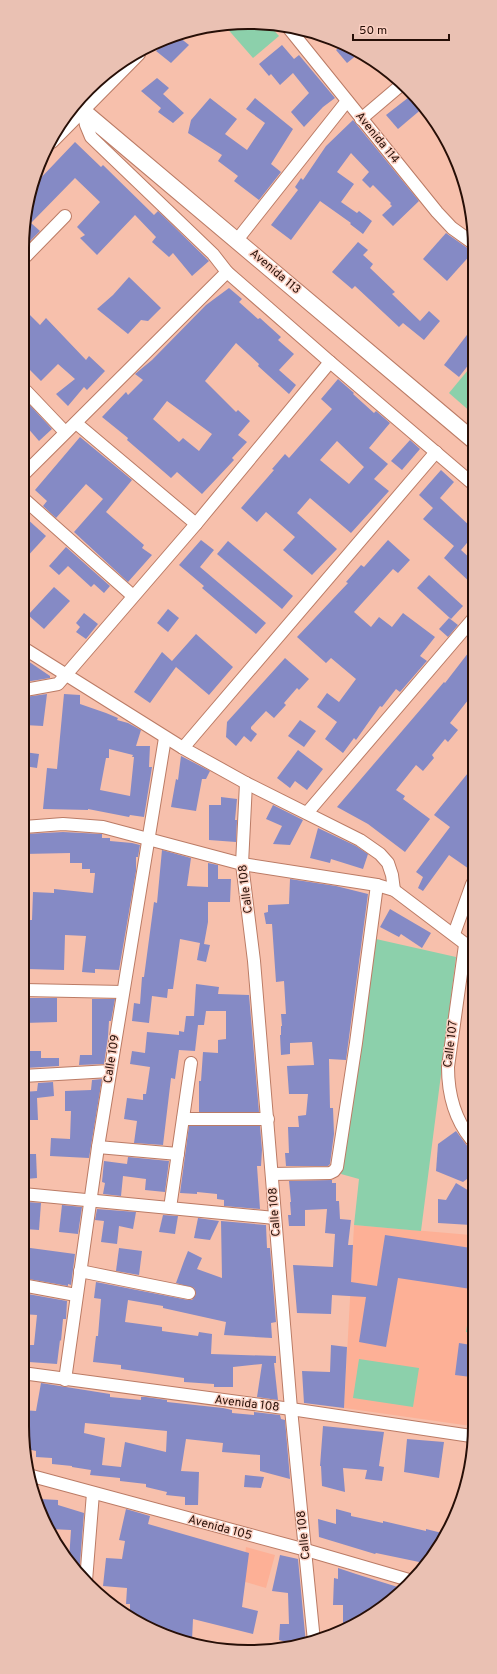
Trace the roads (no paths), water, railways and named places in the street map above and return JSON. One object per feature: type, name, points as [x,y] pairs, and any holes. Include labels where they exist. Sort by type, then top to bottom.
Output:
[{"type":"main road","name":"Avenida 113","points":[[80,108],[468,436]]},
{"type":"street","name":"Avenida 114","points":[[297,34],[361,119],[437,212],[452,228],[468,239]]},
{"type":"street","points":[[73,116],[80,108],[120,70]]},
{"type":"street","points":[[361,119],[398,88]]},
{"type":"street","points":[[237,240],[347,101]]},
{"type":"street","points":[[80,108],[91,137],[213,254],[227,272],[468,480]]},
{"type":"street","points":[[29,253],[65,216]]},
{"type":"street","points":[[29,469],[227,272]]},
{"type":"street","points":[[29,689],[58,684],[196,524],[330,362]]},
{"type":"street","points":[[29,394],[66,432]]},
{"type":"street","points":[[76,422],[196,524]]},
{"type":"street","points":[[183,748],[436,452]]},
{"type":"street","points":[[29,504],[133,596]]},
{"type":"street","points":[[307,812],[468,625]]},
{"type":"street","points":[[29,652],[165,738],[246,783],[307,812],[360,840],[380,854],[388,863],[392,875],[394,890]]},
{"type":"street","name":"Calle 109","points":[[65,1380],[98,1147],[165,738]]},
{"type":"street","name":"Calle 108","points":[[246,783],[242,864],[254,961],[291,1409],[313,1635]]},
{"type":"street","points":[[29,827],[63,824],[103,828],[148,838],[242,864],[377,885],[394,890],[454,934],[468,947]]},
{"type":"street","points":[[272,1174],[330,1173],[334,1172],[337,1167],[356,1043],[377,885]]},
{"type":"street","points":[[454,934],[468,895]]},
{"type":"street","name":"Calle 107","points":[[468,947],[448,1067],[450,1096],[456,1113],[468,1136]]},
{"type":"street","points":[[29,990],[123,992]]},
{"type":"street","points":[[170,1208],[191,1063]]},
{"type":"street","points":[[29,1076],[110,1071]]},
{"type":"street","points":[[183,1119],[268,1119]]},
{"type":"street","points":[[98,1147],[178,1154]]},
{"type":"street","points":[[29,1195],[275,1218]]},
{"type":"street","points":[[80,1271],[189,1293]]},
{"type":"street","points":[[29,1286],[76,1295]]},
{"type":"street","name":"Avenida 108","points":[[29,1374],[291,1409],[468,1436]]},
{"type":"street","name":"Avenida 105","points":[[35,1477],[93,1494],[306,1550],[406,1579]]},
{"type":"street","points":[[87,1574],[93,1494]]}]
